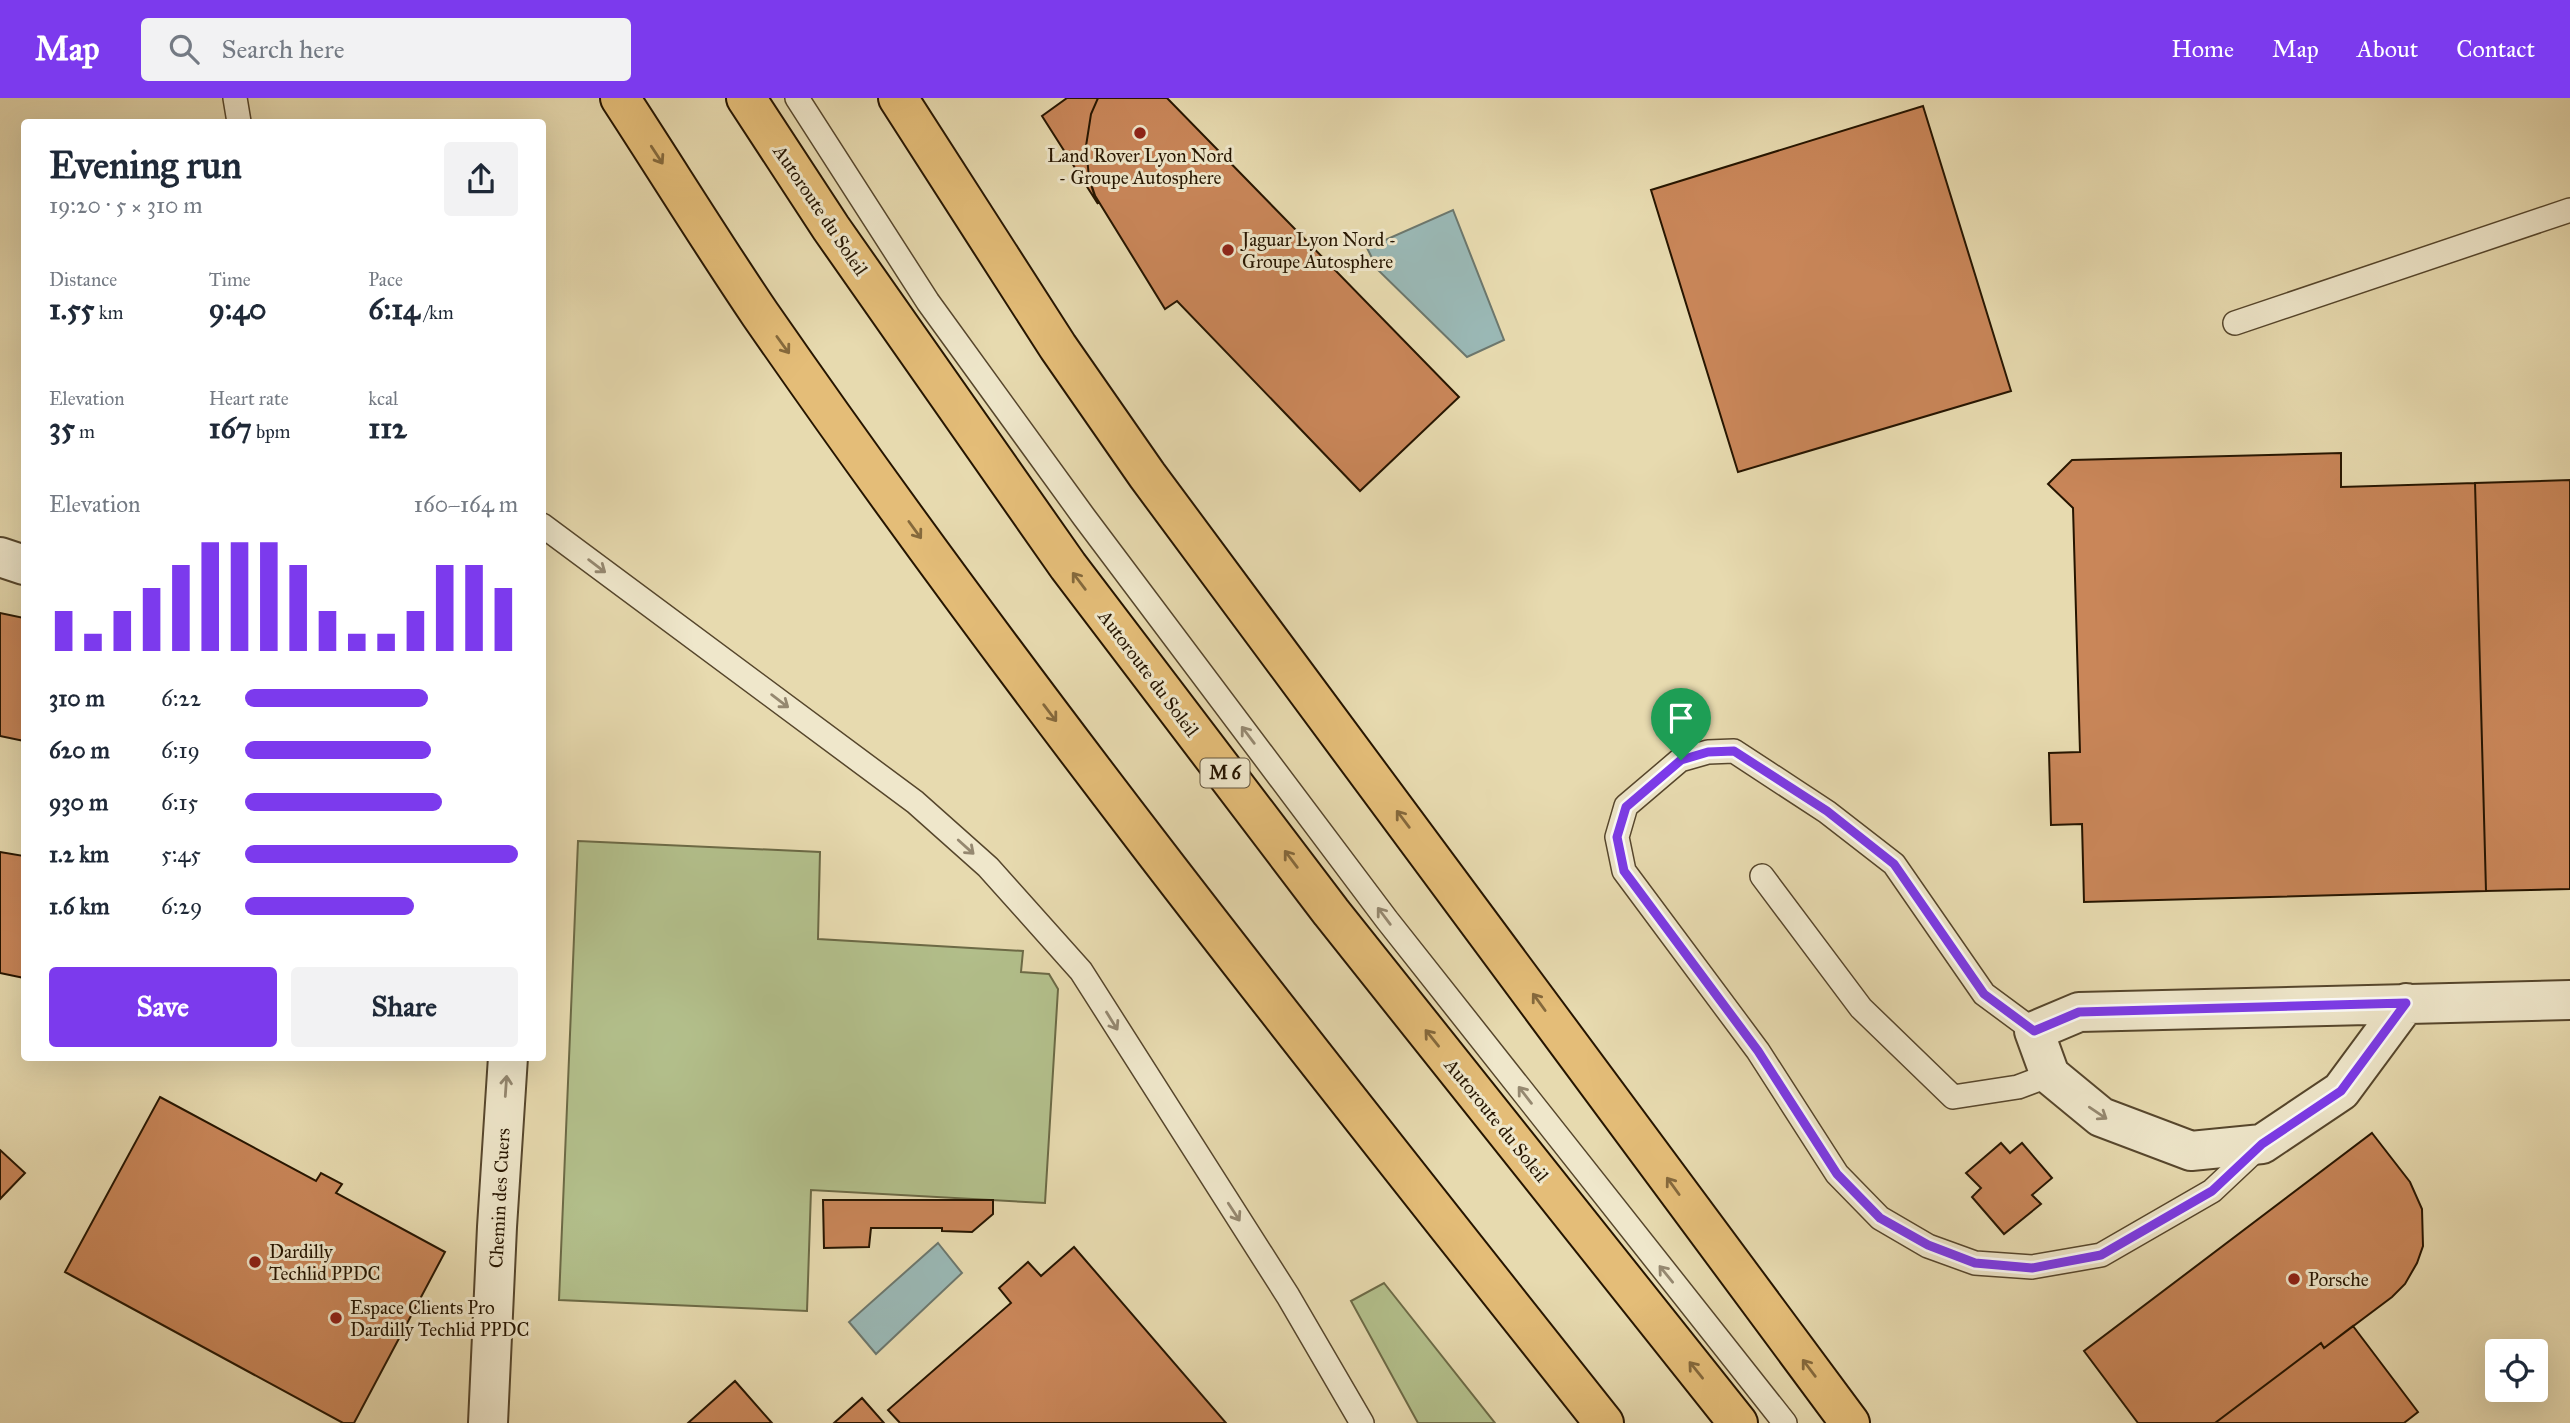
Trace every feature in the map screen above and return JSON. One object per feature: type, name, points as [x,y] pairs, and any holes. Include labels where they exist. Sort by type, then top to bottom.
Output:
[{"type":"highway","points":[[620,98],[759,312],[990,635],[1254,982],[1604,1423]]},
{"type":"highway","name":"Autoroute du Soleil","points":[[746,98],[831,228],[1068,566],[1331,912],[1738,1423]]},
{"type":"highway","points":[[898,98],[1051,336],[1147,475],[1850,1423]]},
{"type":"street","points":[[0,557],[21,564]]},
{"type":"street","points":[[2406,1003],[2341,1091],[2262,1144],[2191,1151],[2101,1117],[2050,1075],[2034,1031],[2079,1012],[2406,1003],[2570,1000]]},
{"type":"street","name":"Chemin des Cuers","points":[[488,1423],[508,1061]]},
{"type":"lane","points":[[235,98],[238,119]]},
{"type":"lane","points":[[797,98],[928,302],[1084,517],[1387,920],[1785,1423]]},
{"type":"lane","points":[[2235,323],[2570,210]]},
{"type":"lane","points":[[546,528],[915,802],[988,867],[1081,971],[1288,1296],[1362,1423]]},
{"type":"lane","points":[[2034,1031],[1984,994],[1894,864],[1827,811],[1734,751],[1708,752],[1681,760],[1626,807],[1617,837],[1624,871],[1758,1051],[1837,1174],[1880,1218],[1928,1245],[1975,1263],[2032,1268],[2101,1255],[2212,1191],[2262,1144]]},
{"type":"lane","points":[[1762,876],[1861,1008],[1953,1097],[2018,1087],[2050,1075]]},
{"type":"green space","points":[[578,841],[820,852],[818,939],[1023,951],[1021,972],[1049,974],[1058,989],[1045,1203],[811,1190],[807,1311],[559,1300]]},
{"type":"green space","points":[[1384,1283],[1495,1423],[1418,1423],[1351,1301]]},
{"type":"water","points":[[1453,210],[1504,340],[1467,357],[1378,270],[1367,248]]},
{"type":"water","points":[[938,1243],[962,1273],[876,1354],[849,1322]]},
{"type":"building","points":[[1067,98],[1098,98],[1091,114],[1086,146],[1089,178],[1098,204],[1042,116]]},
{"type":"building","points":[[1098,98],[1167,98],[1459,397],[1360,491],[1177,301],[1165,309],[1094,194],[1089,178],[1086,146],[1091,114]]},
{"type":"building","points":[[1923,106],[2011,391],[1738,472],[1651,190]]},
{"type":"building","points":[[2341,453],[2341,487],[2475,483],[2486,891],[2084,902],[2082,824],[2051,825],[2049,753],[2080,752],[2073,508],[2048,484],[2072,460]]},
{"type":"building","points":[[2570,480],[2570,889],[2486,891],[2475,483]]},
{"type":"building","points":[[0,613],[21,617],[21,740],[0,736]]},
{"type":"building","points":[[0,852],[21,856],[21,977],[0,973]]},
{"type":"building","name":"Dardilly Techlid PPDC","points":[[160,1097],[316,1181],[321,1173],[342,1184],[336,1193],[445,1252],[354,1423],[343,1423],[65,1272]]},
{"type":"building","name":"Porsche","points":[[2372,1133],[2410,1182],[2422,1209],[2423,1246],[2405,1284],[2392,1297],[2324,1348],[2321,1343],[2215,1423],[2138,1423],[2084,1351]]},
{"type":"building","points":[[2001,1143],[2010,1153],[2022,1143],[2052,1178],[2032,1195],[2041,1204],[2004,1234],[1972,1197],[1981,1188],[1966,1173]]},
{"type":"building","points":[[0,1150],[25,1173],[0,1199]]},
{"type":"building","points":[[823,1200],[993,1200],[993,1214],[972,1232],[942,1231],[942,1228],[871,1228],[869,1247],[824,1248]]},
{"type":"building","points":[[1074,1247],[1226,1423],[900,1423],[888,1410],[1011,1303],[999,1288],[1028,1262],[1041,1276]]},
{"type":"building","points":[[2353,1326],[2418,1412],[2404,1423],[2215,1423],[2321,1343],[2324,1348]]},
{"type":"building","points":[[735,1381],[772,1423],[688,1423]]},
{"type":"building","points":[[862,1398],[884,1423],[834,1423]]},
{"type":"place","name":"Land Rover Lyon Nord - Groupe Autosphere","points":[[1140,133]]},
{"type":"place","name":"Jaguar Lyon Nord - Groupe Autosphere","points":[[1228,250]]},
{"type":"place","name":"Dardilly Techlid PPDC","points":[[255,1262]]},
{"type":"place","name":"Porsche","points":[[2294,1279]]},
{"type":"place","name":"Espace Clients Pro Dardilly Techlid PPDC","points":[[336,1318]]},
{"type":"route","points":[[1734,751],[1827,811],[1894,864],[1984,994],[2034,1031],[2079,1012],[2406,1003],[2341,1091],[2262,1144],[2212,1191],[2101,1255],[2032,1268],[1975,1263],[1928,1245],[1880,1218],[1837,1174],[1758,1051],[1624,871],[1617,837],[1626,807],[1681,760],[1708,752],[1734,751]]}]
